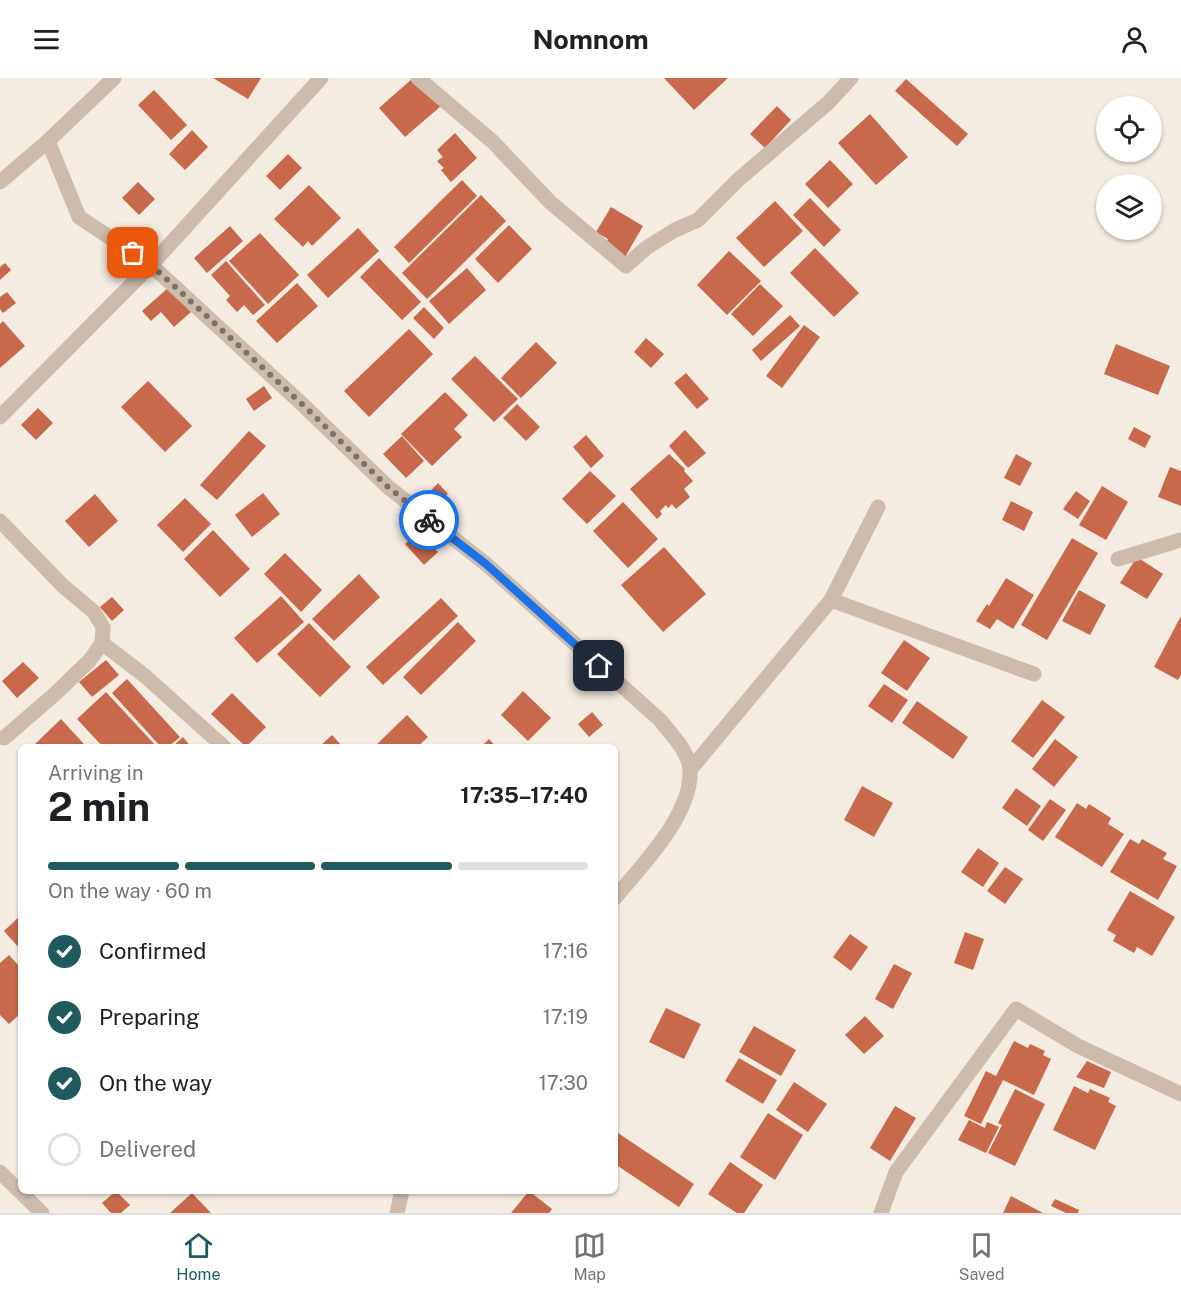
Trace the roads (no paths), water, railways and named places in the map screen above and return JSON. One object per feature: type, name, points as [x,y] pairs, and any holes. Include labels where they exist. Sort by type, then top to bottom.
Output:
[{"type":"street","points":[[0,182],[48,141],[114,78]]},
{"type":"street","points":[[0,417],[151,265],[321,78]]},
{"type":"street","points":[[418,78],[492,142],[550,202],[626,266],[646,248],[675,230],[698,220],[739,179],[830,102],[851,78]]},
{"type":"street","points":[[48,141],[79,217],[151,265],[388,487],[486,564],[660,720],[683,750],[690,770],[686,799],[667,833],[618,894]]},
{"type":"street","points":[[690,770],[831,600],[878,507]]},
{"type":"street","points":[[0,521],[63,586],[94,612],[103,627],[102,643],[90,660],[4,738]]},
{"type":"street","points":[[1118,559],[1181,540]]},
{"type":"street","points":[[831,600],[1034,674]]},
{"type":"street","points":[[102,643],[145,676],[221,744]]},
{"type":"street","points":[[881,1213],[896,1172],[1016,1009],[1078,1046],[1181,1094]]},
{"type":"street","points":[[0,1172],[18,1190]]},
{"type":"street","points":[[23,1194],[42,1213]]},
{"type":"street","points":[[397,1213],[401,1194]]}]
